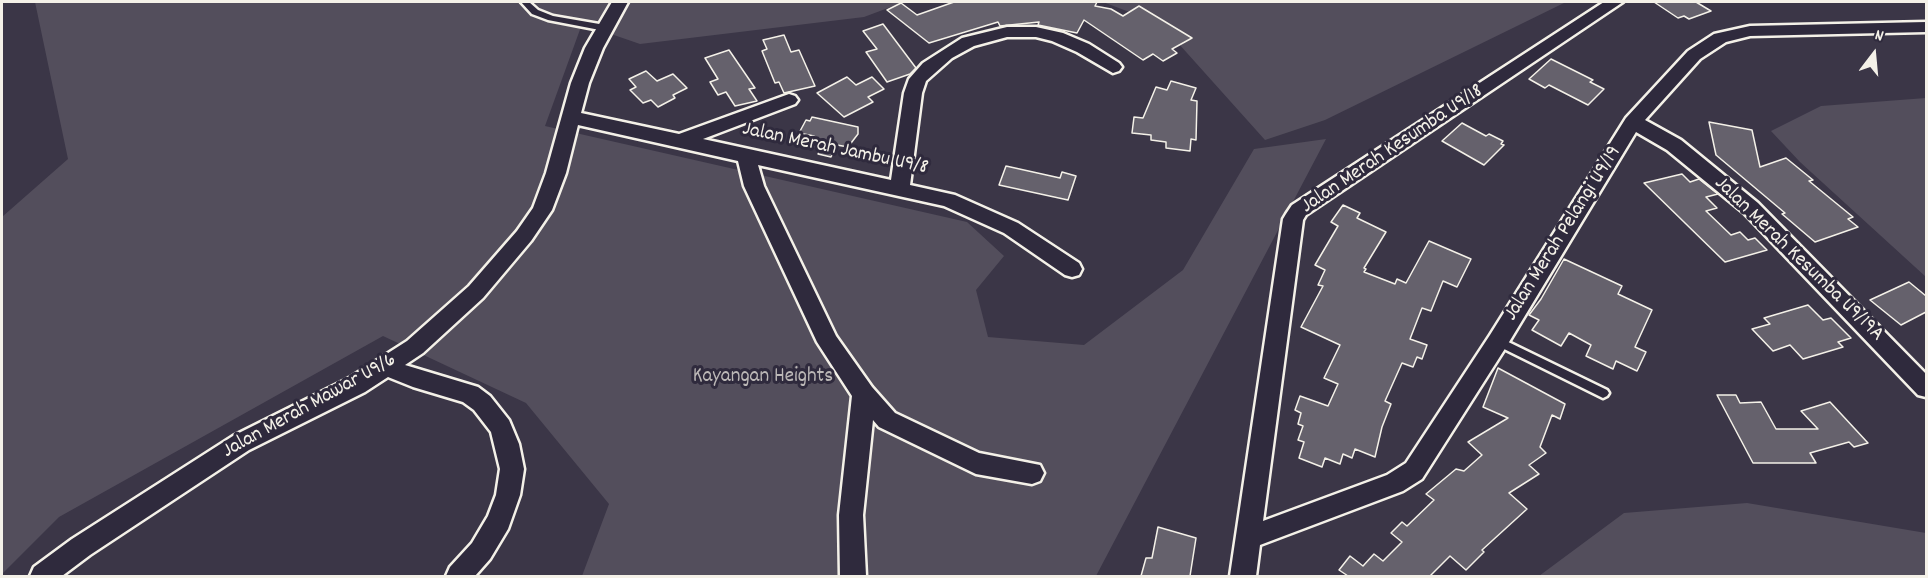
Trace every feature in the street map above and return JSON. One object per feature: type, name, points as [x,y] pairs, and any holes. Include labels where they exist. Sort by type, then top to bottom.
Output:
[{"type":"street","name":"Jalan Merah Mawar U9/6","points":[[43,576],[81,547],[241,443],[357,385],[415,347],[476,292],[524,236],[542,210],[556,173],[580,83],[605,28],[620,2]]},
{"type":"street","name":"Jalan Merah Kesumba U9/18","points":[[1244,576],[1293,219],[1299,210],[1615,2]]},
{"type":"street","name":"Jalan Merah Pelangi U9/19","points":[[1249,538],[1395,483],[1414,471],[1498,341],[1633,123],[1694,54],[1720,38],[1750,31],[1926,27]]},
{"type":"street","points":[[900,188],[913,93],[918,79],[946,54],[968,42],[987,36],[1007,32],[1036,32],[1057,37],[1083,48],[1113,67]]},
{"type":"street","points":[[680,141],[789,100]]},
{"type":"street","name":"Jalan Merah Jambu U9/8","points":[[571,117],[948,200],[1011,228],[1072,269]]},
{"type":"street","name":"Jalan Merah Kesumba U9/19A","points":[[1633,123],[1674,145],[1751,208],[1926,388]]},
{"type":"street","points":[[748,155],[748,165],[754,186],[828,342],[864,394],[886,420],[976,463],[1032,473]]},
{"type":"street","points":[[390,363],[396,370],[413,378],[470,394],[482,403],[501,427],[507,444],[512,469],[508,495],[499,521],[481,551],[459,576]]},
{"type":"street","points":[[853,576],[851,515],[864,394]]},
{"type":"lane","points":[[525,2],[535,12],[551,18],[605,28]]},
{"type":"lane","points":[[1498,341],[1604,393]]},
{"type":"green space","name":"Kayangan Heights","points":[[35,2],[904,2],[864,17],[640,44],[582,24],[545,126],[967,222],[1004,256],[976,290],[988,337],[1084,345],[1183,270],[1254,149],[1326,139],[1096,576],[582,576],[609,504],[526,403],[383,336],[59,517],[2,574],[2,217],[68,159]]},
{"type":"green space","points":[[1103,2],[1566,2],[1325,120],[1265,140],[1161,24]]},
{"type":"green space","points":[[1926,98],[1926,277],[1800,162],[1771,131],[1821,106]]},
{"type":"green space","points":[[1747,503],[1926,533],[1926,576],[1539,576],[1624,513]]},
{"type":"building","points":[[954,2],[1097,2],[1095,6],[1111,9],[1123,16],[1139,6],[1192,38],[1172,49],[1177,53],[1163,61],[1153,54],[1143,60],[1084,20],[1077,33],[1038,25],[1039,22],[1000,26],[998,22],[929,43],[887,10],[901,3],[917,15]]},
{"type":"building","points":[[1654,2],[1696,2],[1711,11],[1689,19],[1684,16],[1678,18]]},
{"type":"building","points":[[883,24],[916,68],[910,74],[887,82],[866,52],[877,49],[863,31]]},
{"type":"building","points":[[784,35],[791,52],[799,50],[815,86],[784,93],[779,82],[775,83],[762,51],[767,49],[763,40]]},
{"type":"building","points":[[729,50],[755,88],[749,89],[757,101],[735,106],[726,92],[718,95],[710,82],[718,79],[705,58]]},
{"type":"building","points":[[1551,59],[1593,80],[1590,82],[1604,89],[1588,105],[1549,85],[1545,88],[1529,79]]},
{"type":"building","points":[[646,71],[657,81],[673,74],[687,88],[673,95],[675,98],[658,107],[651,100],[643,103],[630,90],[636,87],[629,79]]},
{"type":"building","points":[[847,77],[856,85],[872,77],[884,89],[868,97],[873,102],[844,117],[817,93]]},
{"type":"building","points":[[1171,81],[1196,88],[1191,100],[1197,101],[1196,140],[1191,139],[1190,151],[1166,148],[1166,142],[1151,140],[1151,135],[1132,133],[1134,117],[1143,118],[1156,87],[1167,90]]},
{"type":"building","points":[[812,117],[858,127],[858,134],[848,147],[837,145],[831,157],[818,154],[821,148],[808,145],[814,136],[799,133],[806,120],[810,121]]},
{"type":"building","points":[[1709,122],[1752,130],[1760,167],[1786,158],[1813,180],[1809,181],[1853,217],[1848,219],[1858,227],[1815,242],[1782,214],[1785,213],[1716,155]]},
{"type":"building","points":[[1462,123],[1486,136],[1489,134],[1503,141],[1501,144],[1504,145],[1484,165],[1442,141]]},
{"type":"building","points":[[1006,166],[1060,178],[1062,172],[1076,176],[1068,200],[999,185]]},
{"type":"building","points":[[1682,174],[1690,182],[1699,179],[1718,194],[1706,197],[1717,208],[1706,211],[1731,235],[1740,232],[1748,240],[1755,238],[1767,250],[1725,262],[1644,183]]},
{"type":"building","points":[[1343,205],[1360,213],[1357,218],[1386,232],[1364,268],[1366,269],[1364,272],[1395,284],[1397,279],[1406,283],[1429,241],[1471,259],[1457,287],[1443,281],[1431,311],[1422,308],[1410,339],[1427,345],[1422,359],[1417,357],[1413,367],[1402,363],[1385,401],[1391,404],[1382,427],[1375,457],[1355,449],[1352,458],[1343,454],[1340,464],[1325,458],[1322,467],[1299,458],[1304,442],[1298,440],[1303,426],[1298,424],[1301,413],[1295,410],[1300,396],[1328,406],[1338,384],[1324,378],[1340,345],[1301,327],[1323,286],[1318,285],[1325,270],[1315,265],[1338,226],[1331,222]]},
{"type":"building","points":[[1564,259],[1622,286],[1618,294],[1652,310],[1635,347],[1646,352],[1637,371],[1616,361],[1613,369],[1586,356],[1591,345],[1569,333],[1561,346],[1532,330],[1539,320],[1529,315]]},
{"type":"building","points":[[1909,282],[1926,296],[1926,312],[1901,325],[1870,300]]},
{"type":"building","points":[[1808,305],[1823,320],[1831,318],[1851,338],[1838,342],[1843,347],[1803,359],[1790,345],[1773,351],[1752,329],[1770,324],[1764,318]]},
{"type":"building","points":[[1498,368],[1565,404],[1560,419],[1552,415],[1540,447],[1546,453],[1529,465],[1539,474],[1509,493],[1527,509],[1482,550],[1484,552],[1466,570],[1450,556],[1430,576],[1348,576],[1339,570],[1350,556],[1363,566],[1374,554],[1383,561],[1402,542],[1391,533],[1402,522],[1407,526],[1434,500],[1426,494],[1456,469],[1464,471],[1482,455],[1468,442],[1508,418],[1483,407]]},
{"type":"building","points":[[1717,395],[1736,395],[1740,403],[1761,402],[1776,429],[1818,429],[1801,411],[1830,402],[1868,443],[1854,447],[1849,442],[1810,453],[1816,463],[1753,463]]},
{"type":"building","points":[[1158,527],[1196,538],[1190,576],[1141,576],[1146,558],[1152,558]]}]
